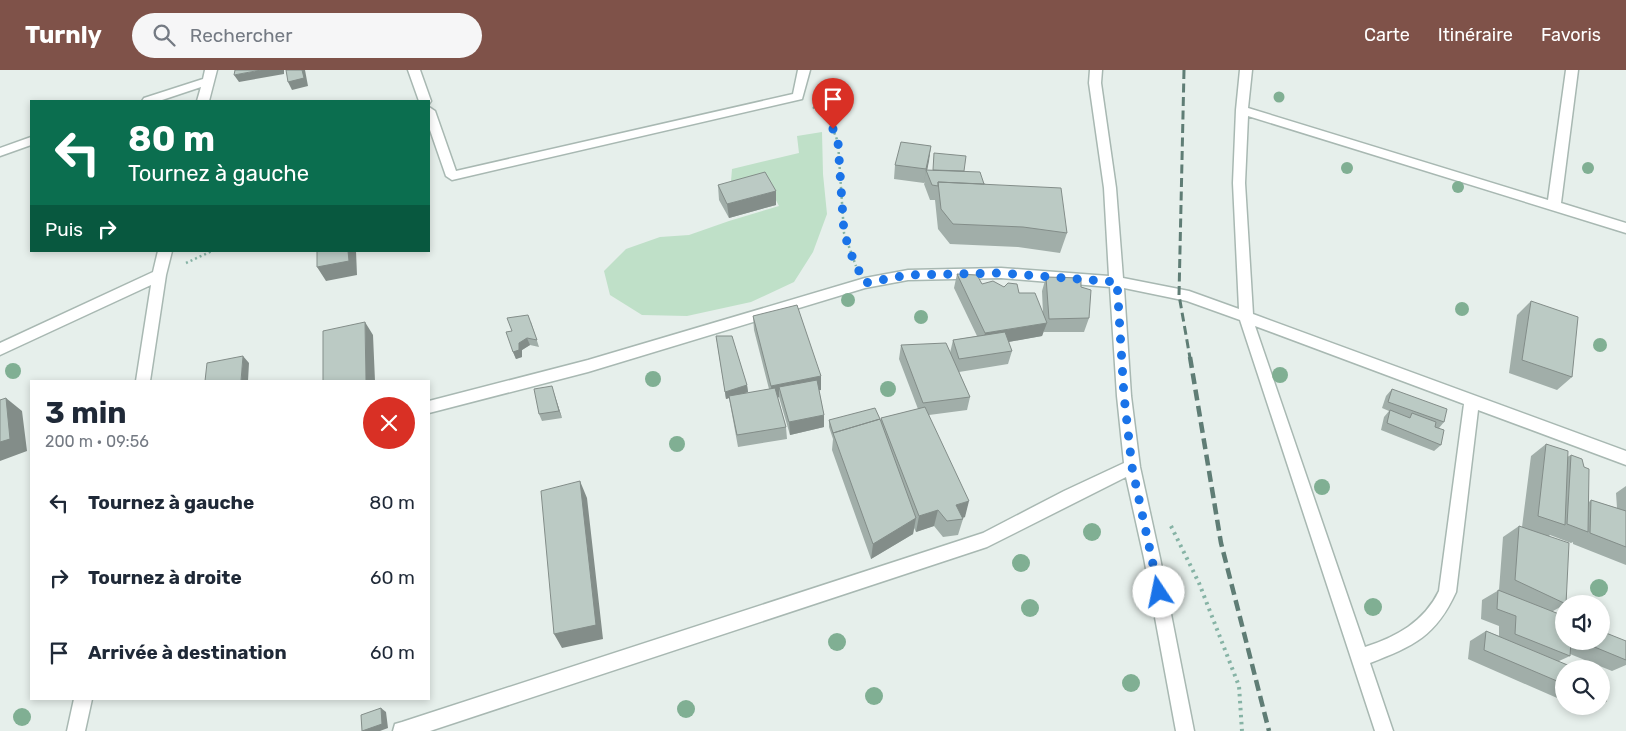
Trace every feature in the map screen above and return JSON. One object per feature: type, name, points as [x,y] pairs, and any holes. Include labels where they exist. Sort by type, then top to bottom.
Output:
[{"type":"street","points":[[414,70],[425,100]]},
{"type":"street","points":[[430,114],[452,176],[798,96],[804,70]]},
{"type":"street","points":[[1096,70],[1095,83],[1110,188],[1124,396],[1132,467],[1154,567],[1185,731]]},
{"type":"street","points":[[1246,70],[1242,110],[1239,183],[1246,318],[1384,731]]},
{"type":"street","points":[[1554,205],[1572,70]]},
{"type":"street","points":[[150,100],[209,75]]},
{"type":"street","points":[[202,100],[209,75]]},
{"type":"street","points":[[1242,110],[1626,228]]},
{"type":"street","points":[[0,152],[30,141]]},
{"type":"street","points":[[143,380],[159,275],[165,252]]},
{"type":"street","points":[[430,407],[588,366],[865,283],[908,275],[1001,273],[1117,282],[1190,296],[1626,458]]},
{"type":"street","points":[[0,349],[159,275]]},
{"type":"street","points":[[1359,658],[1387,648],[1414,633],[1435,616],[1447,592],[1472,401]]},
{"type":"street","points":[[402,731],[987,539],[1070,496],[1132,467]]},
{"type":"street","points":[[76,731],[83,700]]},
{"type":"path","points":[[798,96],[828,117],[838,142],[844,233],[853,259],[865,283]]},
{"type":"path","points":[[1167,518],[1199,583],[1239,686],[1242,731]]},
{"type":"green space","points":[[822,132],[823,174],[827,214],[813,252],[794,282],[751,302],[687,316],[642,315],[610,295],[604,271],[626,249],[660,237],[689,235],[779,206],[768,185],[730,193],[732,169],[799,153],[797,136]]},
{"type":"building","points":[[235,70],[261,70],[234,75]]},
{"type":"building","points":[[286,70],[302,70],[304,78],[288,82]]},
{"type":"building","points":[[901,142],[931,146],[926,169],[895,165]]},
{"type":"building","points":[[934,153],[966,156],[964,171],[933,170]]},
{"type":"building","points":[[926,170],[980,172],[984,184],[938,182],[938,186],[932,185]]},
{"type":"building","points":[[765,172],[776,191],[727,204],[718,185]]},
{"type":"building","points":[[938,182],[1061,188],[1067,233],[1023,227],[953,224],[941,209]]},
{"type":"building","points":[[317,252],[348,252],[349,261],[317,267]]},
{"type":"building","points":[[957,274],[977,275],[982,284],[993,281],[1004,287],[1008,283],[1017,284],[1019,293],[1035,293],[1047,323],[985,333]]},
{"type":"building","points":[[1046,277],[1081,278],[1081,287],[1091,290],[1089,318],[1049,319]]},
{"type":"building","points":[[1531,301],[1578,317],[1572,377],[1522,360]]},
{"type":"building","points":[[797,305],[821,376],[771,386],[753,316]]},
{"type":"building","points":[[528,315],[537,340],[527,338],[519,343],[519,350],[513,352],[506,332],[512,331],[507,318]]},
{"type":"building","points":[[365,322],[366,380],[323,380],[323,331]]},
{"type":"building","points":[[1005,332],[1012,351],[959,359],[953,340]]},
{"type":"building","points":[[716,336],[732,336],[747,385],[725,392]]},
{"type":"building","points":[[946,343],[970,397],[923,403],[901,345]]},
{"type":"building","points":[[243,356],[241,380],[205,380],[207,363]]},
{"type":"building","points":[[817,380],[824,415],[789,422],[779,387]]},
{"type":"building","points":[[552,386],[559,411],[539,414],[534,389]]},
{"type":"building","points":[[775,388],[786,427],[737,435],[729,396]]},
{"type":"building","points":[[1392,389],[1447,409],[1444,422],[1388,402]]},
{"type":"building","points":[[6,398],[10,439],[0,442],[0,400]]},
{"type":"building","points":[[925,407],[969,501],[956,505],[963,519],[947,521],[938,510],[919,516],[881,418]]},
{"type":"building","points":[[875,408],[880,419],[833,433],[829,420]]},
{"type":"building","points":[[1390,410],[1410,418],[1412,413],[1436,422],[1435,427],[1444,430],[1441,445],[1387,423]]},
{"type":"building","points":[[880,419],[916,518],[873,544],[833,433]]},
{"type":"building","points":[[1546,444],[1568,451],[1565,525],[1538,516]]},
{"type":"building","points":[[1571,455],[1582,459],[1584,467],[1589,469],[1588,532],[1567,524]]},
{"type":"building","points":[[580,481],[596,625],[554,634],[541,491]]},
{"type":"building","points":[[1591,500],[1626,511],[1626,547],[1590,533]]},
{"type":"building","points":[[1519,526],[1569,543],[1566,595],[1555,595],[1555,599],[1515,580]]},
{"type":"building","points":[[1498,590],[1555,612],[1555,650],[1515,634],[1516,616],[1497,609]]},
{"type":"building","points":[[1486,631],[1555,660],[1555,680],[1484,650]]},
{"type":"building","points":[[1610,635],[1626,641],[1626,660],[1602,650],[1610,650]]},
{"type":"building","points":[[1555,650],[1570,650],[1570,656]]},
{"type":"building","points":[[381,708],[382,724],[362,731],[361,715]]},
{"type":"railway","points":[[1184,70],[1179,295],[1190,358]]},
{"type":"railway","points":[[1190,357],[1221,543],[1269,731]]},
{"type":"route","points":[[833,129],[838,142],[844,233],[853,259],[865,283],[908,275],[1001,273],[1117,282],[1124,396],[1132,467],[1159,592]]}]
